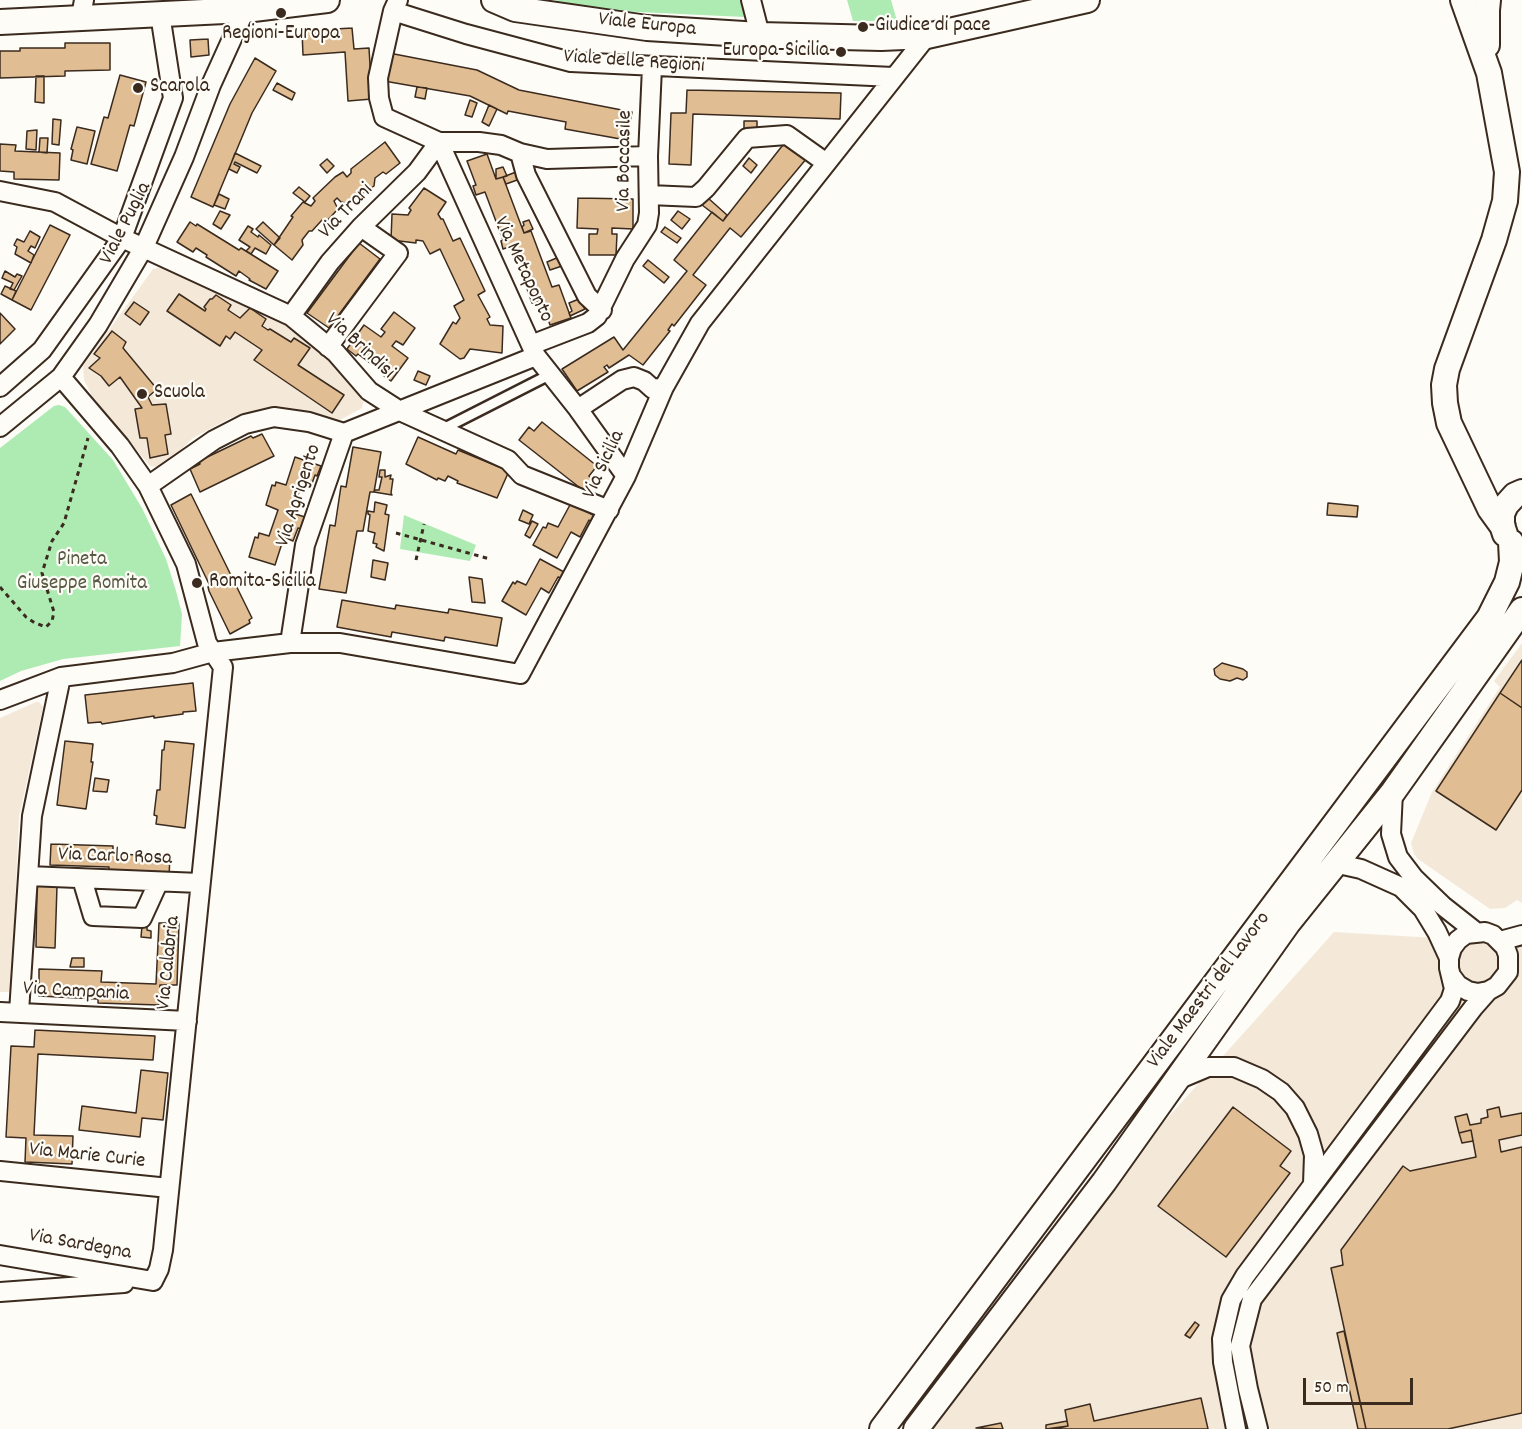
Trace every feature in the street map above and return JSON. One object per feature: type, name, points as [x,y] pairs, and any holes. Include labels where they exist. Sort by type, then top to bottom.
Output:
[{"type":"street","points":[[0,22],[79,10],[111,8],[160,14],[245,10],[327,0]]},
{"type":"street","name":"Viale Europa","points":[[494,0],[515,9],[647,28],[760,35],[870,38],[927,36],[1087,0]]},
{"type":"street","points":[[751,0],[760,35]]},
{"type":"street","points":[[1463,0],[1489,73]]},
{"type":"street","points":[[1488,0],[1486,34],[1489,73],[1507,172],[1505,201],[1494,240],[1459,332],[1443,385],[1449,423],[1490,509],[1512,539]]},
{"type":"street","points":[[395,5],[378,78],[379,99],[384,117],[439,142],[479,142],[501,145],[520,153],[547,159],[648,156]]},
{"type":"street","name":"Viale delle Regioni","points":[[395,5],[466,34],[571,62],[893,77]]},
{"type":"street","name":"Viale Puglia","points":[[0,427],[63,373],[98,325],[144,247],[184,157],[210,85],[245,10]]},
{"type":"street","name":"Viale Puglia","points":[[0,387],[42,350],[122,238],[173,98],[160,14]]},
{"type":"street","name":"Via Sicilia","points":[[0,700],[62,677],[173,663],[213,652],[290,643],[340,644],[520,674],[609,510],[664,387],[700,323],[825,162],[927,36]]},
{"type":"street","name":"Via Boccasile","points":[[602,310],[625,260],[647,225],[652,66]]},
{"type":"street","points":[[173,98],[202,108]]},
{"type":"street","points":[[649,195],[696,197],[706,189],[747,138],[787,135],[825,162]]},
{"type":"street","name":"Via Trani","points":[[291,316],[330,262],[361,227],[417,172],[439,142]]},
{"type":"street","name":"Via Metaponto","points":[[439,142],[534,350],[626,476]]},
{"type":"street","points":[[148,486],[214,441],[245,424],[274,417],[309,422],[344,433],[400,411],[588,323],[602,310],[587,296],[526,175],[520,153]]},
{"type":"street","name":"Via Brindisi","points":[[0,191],[55,202],[122,238],[291,316],[336,353],[369,391],[400,411],[508,460],[522,475],[609,510]]},
{"type":"street","points":[[328,346],[398,253],[361,227]]},
{"type":"street","name":"Via Calabria","points":[[42,350],[120,446],[148,486],[186,564],[207,643],[224,667],[163,1250],[159,1269],[153,1281]]},
{"type":"street","points":[[24,368],[44,391]]},
{"type":"street","points":[[578,409],[622,380],[634,377],[644,381],[653,389],[664,387]]},
{"type":"street","name":"Via Agrigento","points":[[290,643],[305,545],[344,433]]},
{"type":"street","name":"Viale Maestri del Lavoro","points":[[882,1429],[1489,618],[1507,582],[1512,562],[1512,539],[1502,514],[1515,495],[1522,492]]},
{"type":"street","name":"Viale Maestri del Lavoro","points":[[916,1429],[1038,1271],[1288,922],[1393,792],[1522,610]]},
{"type":"street","points":[[19,1012],[32,816],[62,677]]},
{"type":"street","points":[[1393,792],[1391,834],[1398,857],[1414,878],[1443,906],[1476,932]]},
{"type":"street","points":[[1335,863],[1361,869],[1401,887],[1423,909],[1449,958]]},
{"type":"street","name":"Via Carlo Rosa","points":[[28,876],[200,884]]},
{"type":"street","points":[[82,879],[93,916],[112,917],[142,918],[158,882]]},
{"type":"street","points":[[1236,1429],[1223,1362],[1222,1339],[1231,1300],[1245,1276],[1450,1000],[1454,989],[1449,968],[1452,948],[1466,934],[1476,932],[1485,932],[1500,940],[1508,955],[1508,972],[1497,986],[1478,993],[1467,991],[1452,977]]},
{"type":"street","points":[[1500,940],[1522,935]]},
{"type":"street","points":[[1504,979],[1522,971]]},
{"type":"street","points":[[1258,1429],[1240,1346],[1252,1299],[1488,991]]},
{"type":"street","name":"Via Campania","points":[[0,1012],[187,1021]]},
{"type":"street","points":[[1177,1080],[1208,1067],[1234,1067],[1262,1079],[1281,1092],[1295,1108],[1308,1134],[1314,1155],[1313,1184]]},
{"type":"street","name":"Via Marie Curie","points":[[0,1171],[169,1188]]},
{"type":"street","name":"Via Sardegna","points":[[0,1255],[153,1281]]},
{"type":"street","points":[[0,1292],[153,1281]]},
{"type":"lane","points":[[441,429],[551,374]]},
{"type":"path","points":[[0,587],[26,617],[46,627],[52,621],[54,612],[42,573],[52,541],[64,523],[88,438]]},
{"type":"path","points":[[416,560],[424,524]]},
{"type":"path","points":[[396,533],[490,559]]},
{"type":"shaded area","points":[[166,266],[253,305],[291,329],[319,351],[364,399],[362,408],[340,420],[333,421],[266,411],[246,413],[230,418],[193,438],[164,466],[150,466],[93,398],[84,380],[83,366],[153,269]]},
{"type":"shaded area","points":[[1522,643],[1522,903],[1517,900],[1505,908],[1490,909],[1418,859],[1411,843],[1432,792],[1500,687],[1494,681]]},
{"type":"shaded area","points":[[36,702],[43,707],[19,817],[11,992],[0,992],[0,718]]},
{"type":"shaded area","points":[[1334,932],[1522,943],[1522,1429],[928,1429],[1130,1160]]},
{"type":"green space","points":[[554,0],[740,0],[745,17],[595,10]]},
{"type":"green space","points":[[847,0],[891,0],[897,21],[853,21]]},
{"type":"green space","name":"Pineta Giuseppe Romita","points":[[54,406],[65,407],[113,460],[142,508],[166,559],[176,591],[182,614],[180,646],[63,659],[21,671],[0,681],[0,448]]},
{"type":"green space","points":[[404,515],[476,545],[470,561],[400,549]]},
{"type":"building","points":[[352,28],[354,49],[369,48],[372,99],[348,101],[345,52],[303,55],[302,31]]},
{"type":"building","points":[[208,39],[209,55],[191,57],[190,40]]},
{"type":"building","points":[[65,43],[110,43],[110,70],[65,71],[65,76],[0,78],[0,51],[20,51],[20,48],[65,48]]},
{"type":"building","points":[[389,53],[477,70],[519,90],[632,112],[626,140],[565,129],[566,122],[508,111],[507,114],[470,96],[384,81]]},
{"type":"building","points":[[255,58],[276,71],[252,113],[213,207],[191,197],[230,104]]},
{"type":"building","points":[[120,75],[146,82],[134,126],[130,125],[117,171],[91,164],[104,117],[108,118]]},
{"type":"building","points":[[36,76],[44,76],[44,103],[35,102]]},
{"type":"building","points":[[277,83],[295,93],[292,100],[273,90]]},
{"type":"building","points":[[417,87],[427,88],[425,99],[415,97]]},
{"type":"building","points":[[687,90],[841,93],[840,119],[693,114],[691,165],[669,164],[671,113],[686,113]]},
{"type":"building","points":[[470,100],[477,103],[472,117],[465,115]]},
{"type":"building","points":[[489,105],[497,109],[489,126],[482,122]]},
{"type":"building","points":[[53,119],[61,120],[59,145],[52,144]]},
{"type":"building","points":[[744,121],[757,121],[757,132],[744,132]]},
{"type":"building","points":[[77,127],[95,131],[87,164],[71,160],[73,150],[71,149]]},
{"type":"building","points":[[37,130],[36,150],[26,149],[27,131]]},
{"type":"building","points":[[40,138],[48,138],[47,153],[39,152]]},
{"type":"building","points":[[786,141],[807,158],[741,237],[730,228],[693,275],[706,285],[674,326],[672,324],[668,330],[670,331],[643,365],[629,355],[609,368],[607,365],[604,367],[608,372],[577,391],[562,369],[614,337],[623,350],[687,271],[674,260],[712,212],[723,221]]},
{"type":"building","points":[[385,142],[400,163],[386,174],[383,172],[375,178],[374,186],[359,196],[357,192],[345,203],[337,198],[334,201],[338,209],[325,223],[322,220],[312,231],[309,231],[302,240],[303,245],[292,260],[274,245],[293,217],[291,216],[303,202],[311,206],[315,201],[313,198],[335,177],[343,172],[347,177],[351,169]]},
{"type":"building","points":[[0,144],[16,145],[15,151],[60,153],[59,180],[14,179],[14,172],[0,171]]},
{"type":"building","points":[[235,153],[261,166],[257,173],[235,162],[234,164],[240,167],[237,173],[229,169]]},
{"type":"building","points":[[487,154],[496,179],[503,177],[524,233],[531,231],[552,287],[559,285],[571,318],[550,325],[541,300],[532,303],[512,246],[503,249],[501,241],[503,240],[485,192],[476,195],[473,186],[476,185],[467,161]]},
{"type":"building","points":[[749,158],[757,165],[751,173],[743,166]]},
{"type":"building","points":[[327,159],[334,166],[327,173],[320,165]]},
{"type":"building","points":[[503,167],[507,176],[496,179],[496,169]]},
{"type":"building","points":[[516,172],[520,179],[506,184],[503,177]]},
{"type":"building","points":[[299,187],[310,196],[305,202],[293,193]]},
{"type":"building","points":[[424,188],[446,202],[438,214],[443,219],[453,241],[460,238],[485,291],[478,295],[490,317],[487,319],[490,325],[503,326],[502,353],[470,349],[464,358],[460,359],[440,344],[453,322],[456,324],[460,318],[454,306],[464,300],[440,249],[430,254],[423,241],[416,240],[416,243],[391,240],[392,214],[408,215],[411,210],[409,208]]},
{"type":"building","points":[[219,194],[229,199],[225,209],[214,205]]},
{"type":"building","points":[[578,198],[633,199],[633,229],[612,228],[612,234],[617,234],[616,255],[589,255],[589,234],[597,234],[598,229],[577,228]]},
{"type":"building","points":[[708,198],[727,215],[723,221],[702,205]]},
{"type":"building","points":[[220,211],[230,215],[221,229],[213,224]]},
{"type":"building","points":[[678,211],[690,219],[682,229],[671,220]]},
{"type":"building","points":[[529,220],[533,229],[524,233],[523,222]]},
{"type":"building","points":[[190,222],[239,250],[241,248],[278,271],[266,289],[249,280],[239,271],[236,276],[196,248],[193,252],[177,242]]},
{"type":"building","points":[[263,222],[280,238],[274,245],[256,229]]},
{"type":"building","points":[[50,225],[70,235],[31,310],[12,300]]},
{"type":"building","points":[[248,226],[253,229],[251,232],[258,237],[259,235],[271,245],[266,254],[255,248],[251,254],[246,251],[250,247],[239,240]]},
{"type":"building","points":[[665,227],[681,238],[677,243],[661,232]]},
{"type":"building","points":[[30,231],[40,237],[35,248],[31,246],[28,251],[34,255],[31,263],[15,254],[17,247],[14,245],[17,239],[24,242]]},
{"type":"building","points":[[359,243],[380,259],[329,328],[307,313]]},
{"type":"building","points":[[559,257],[562,266],[550,270],[547,262]]},
{"type":"building","points":[[648,260],[669,277],[664,283],[643,266]]},
{"type":"building","points":[[5,271],[15,277],[17,274],[22,276],[14,290],[10,289],[13,283],[2,278]]},
{"type":"building","points":[[5,286],[16,291],[12,300],[1,294]]},
{"type":"building","points":[[179,294],[205,311],[204,307],[216,295],[231,305],[228,310],[240,318],[250,308],[266,319],[262,326],[268,330],[270,329],[291,342],[294,338],[310,348],[298,365],[344,395],[332,413],[254,360],[262,350],[235,332],[230,339],[226,336],[220,346],[167,311]]},
{"type":"building","points":[[579,299],[585,309],[570,316],[569,313],[572,311],[569,303]]},
{"type":"building","points":[[134,302],[149,312],[140,325],[125,314]]},
{"type":"building","points":[[394,312],[415,328],[403,345],[396,341],[392,346],[408,358],[391,381],[358,354],[356,356],[347,349],[364,325],[381,337],[385,332],[381,329]]},
{"type":"building","points":[[0,313],[15,329],[0,344]]},
{"type":"building","name":"Scuola","points":[[112,331],[126,342],[123,348],[157,389],[148,397],[152,405],[166,404],[171,434],[165,435],[168,454],[150,458],[147,438],[140,438],[135,409],[142,408],[120,377],[109,386],[101,376],[89,368],[100,358],[94,354]]},
{"type":"building","points":[[418,371],[430,376],[426,385],[414,380]]},
{"type":"building","points":[[542,422],[597,466],[589,476],[593,480],[584,491],[519,440],[529,427],[534,431]]},
{"type":"building","points":[[262,434],[274,456],[200,492],[190,469],[200,464],[199,461],[251,436],[253,438]]},
{"type":"building","points":[[418,437],[456,454],[458,450],[509,471],[497,498],[457,483],[458,481],[448,476],[445,481],[438,478],[437,480],[406,464]]},
{"type":"building","points":[[353,447],[381,452],[374,492],[370,492],[363,531],[357,531],[346,593],[319,589],[330,525],[335,526],[341,486],[346,487]]},
{"type":"building","points":[[295,457],[321,466],[310,489],[301,486],[292,513],[305,517],[301,529],[298,528],[293,541],[284,537],[275,565],[249,557],[255,537],[258,538],[259,533],[269,536],[278,510],[266,505],[272,485],[275,486],[276,482],[286,485]]},
{"type":"building","points":[[380,470],[385,470],[385,477],[391,475],[390,479],[393,479],[392,495],[374,492],[379,490],[382,477],[379,477]]},
{"type":"building","points":[[191,494],[252,618],[249,620],[250,623],[230,634],[171,505]]},
{"type":"building","points":[[375,502],[387,505],[385,514],[389,515],[384,551],[373,543],[375,533],[368,531],[370,515],[368,511],[374,512]]},
{"type":"building","points":[[571,503],[595,516],[592,522],[589,520],[580,537],[571,532],[557,558],[533,545],[543,527],[546,528],[548,523],[558,527]]},
{"type":"building","points":[[1328,503],[1358,506],[1357,517],[1327,515]]},
{"type":"building","points":[[523,510],[533,515],[529,524],[519,520]]},
{"type":"building","points":[[532,521],[538,524],[530,538],[525,535]]},
{"type":"building","points":[[540,559],[564,572],[561,578],[558,577],[549,593],[541,588],[526,615],[502,601],[513,582],[515,584],[517,581],[526,585]]},
{"type":"building","points":[[373,560],[388,563],[385,580],[371,577]]},
{"type":"building","points":[[469,577],[482,579],[485,603],[472,602]]},
{"type":"building","points":[[342,600],[395,609],[396,605],[448,613],[449,609],[502,618],[497,646],[445,637],[444,641],[392,632],[391,637],[337,627]]},
{"type":"building","points":[[1522,660],[1522,708],[1500,693]]},
{"type":"building","points":[[1222,663],[1243,669],[1247,672],[1247,677],[1243,680],[1237,678],[1230,681],[1220,679],[1215,675],[1214,669]]},
{"type":"building","points":[[193,683],[196,711],[102,724],[101,722],[88,723],[85,695]]},
{"type":"building","points":[[1500,693],[1522,708],[1522,790],[1496,830],[1436,791]]},
{"type":"building","points":[[65,741],[93,744],[91,762],[93,762],[86,809],[57,805]]},
{"type":"building","points":[[165,741],[194,744],[185,828],[156,824],[157,816],[154,815],[157,790],[160,790],[162,750],[164,750]]},
{"type":"building","points":[[95,778],[109,780],[107,792],[93,791]]},
{"type":"building","points":[[51,844],[113,846],[113,854],[170,856],[169,877],[108,876],[109,867],[50,865]]},
{"type":"building","points":[[37,885],[57,886],[55,948],[36,947]]},
{"type":"building","points":[[159,923],[179,923],[177,985],[160,985],[159,1005],[98,1003],[98,999],[39,996],[39,969],[102,971],[101,982],[156,984]]},
{"type":"building","points":[[142,926],[147,926],[147,930],[151,931],[151,938],[141,937]]},
{"type":"building","points":[[72,958],[84,958],[84,967],[70,967]]},
{"type":"building","points":[[35,1030],[155,1036],[153,1060],[38,1054],[34,1135],[73,1136],[72,1164],[25,1162],[26,1138],[6,1137],[11,1046],[34,1047]]},
{"type":"building","points":[[141,1070],[168,1073],[163,1120],[142,1118],[140,1137],[79,1130],[82,1106],[136,1113]]},
{"type":"building","points":[[1233,1107],[1291,1151],[1280,1166],[1290,1173],[1226,1257],[1158,1206]]},
{"type":"building","points":[[1499,1107],[1501,1117],[1522,1113],[1522,1135],[1499,1140],[1501,1152],[1522,1147],[1522,1413],[1448,1429],[1366,1429],[1331,1268],[1343,1265],[1341,1250],[1403,1166],[1410,1171],[1476,1157],[1471,1130],[1459,1133],[1455,1117],[1467,1114],[1470,1125],[1481,1123],[1481,1119],[1488,1117],[1487,1110]]},
{"type":"building","points":[[1471,1130],[1473,1141],[1462,1143],[1459,1133]]},
{"type":"building","points":[[1195,1322],[1199,1325],[1190,1338],[1185,1335]]},
{"type":"building","points":[[1344,1331],[1366,1429],[1358,1429],[1337,1333]]},
{"type":"building","points":[[1201,1398],[1208,1429],[1054,1429],[1068,1426],[1065,1410],[1090,1404],[1094,1421]]},
{"type":"building","points":[[1067,1421],[1068,1426],[1046,1429],[1046,1425]]},
{"type":"building","points":[[1001,1423],[1003,1429],[976,1428]]},
{"type":"place","name":"Regioni-Europa","points":[[281,13]]},
{"type":"place","name":"Giudice di pace","points":[[863,27]]},
{"type":"place","name":"Europa-Sicilia","points":[[841,52]]},
{"type":"place","name":"Scarola","points":[[138,88]]},
{"type":"place","name":"Scuola","points":[[142,394]]},
{"type":"place","name":"Romita-Sicilia","points":[[197,583]]}]
